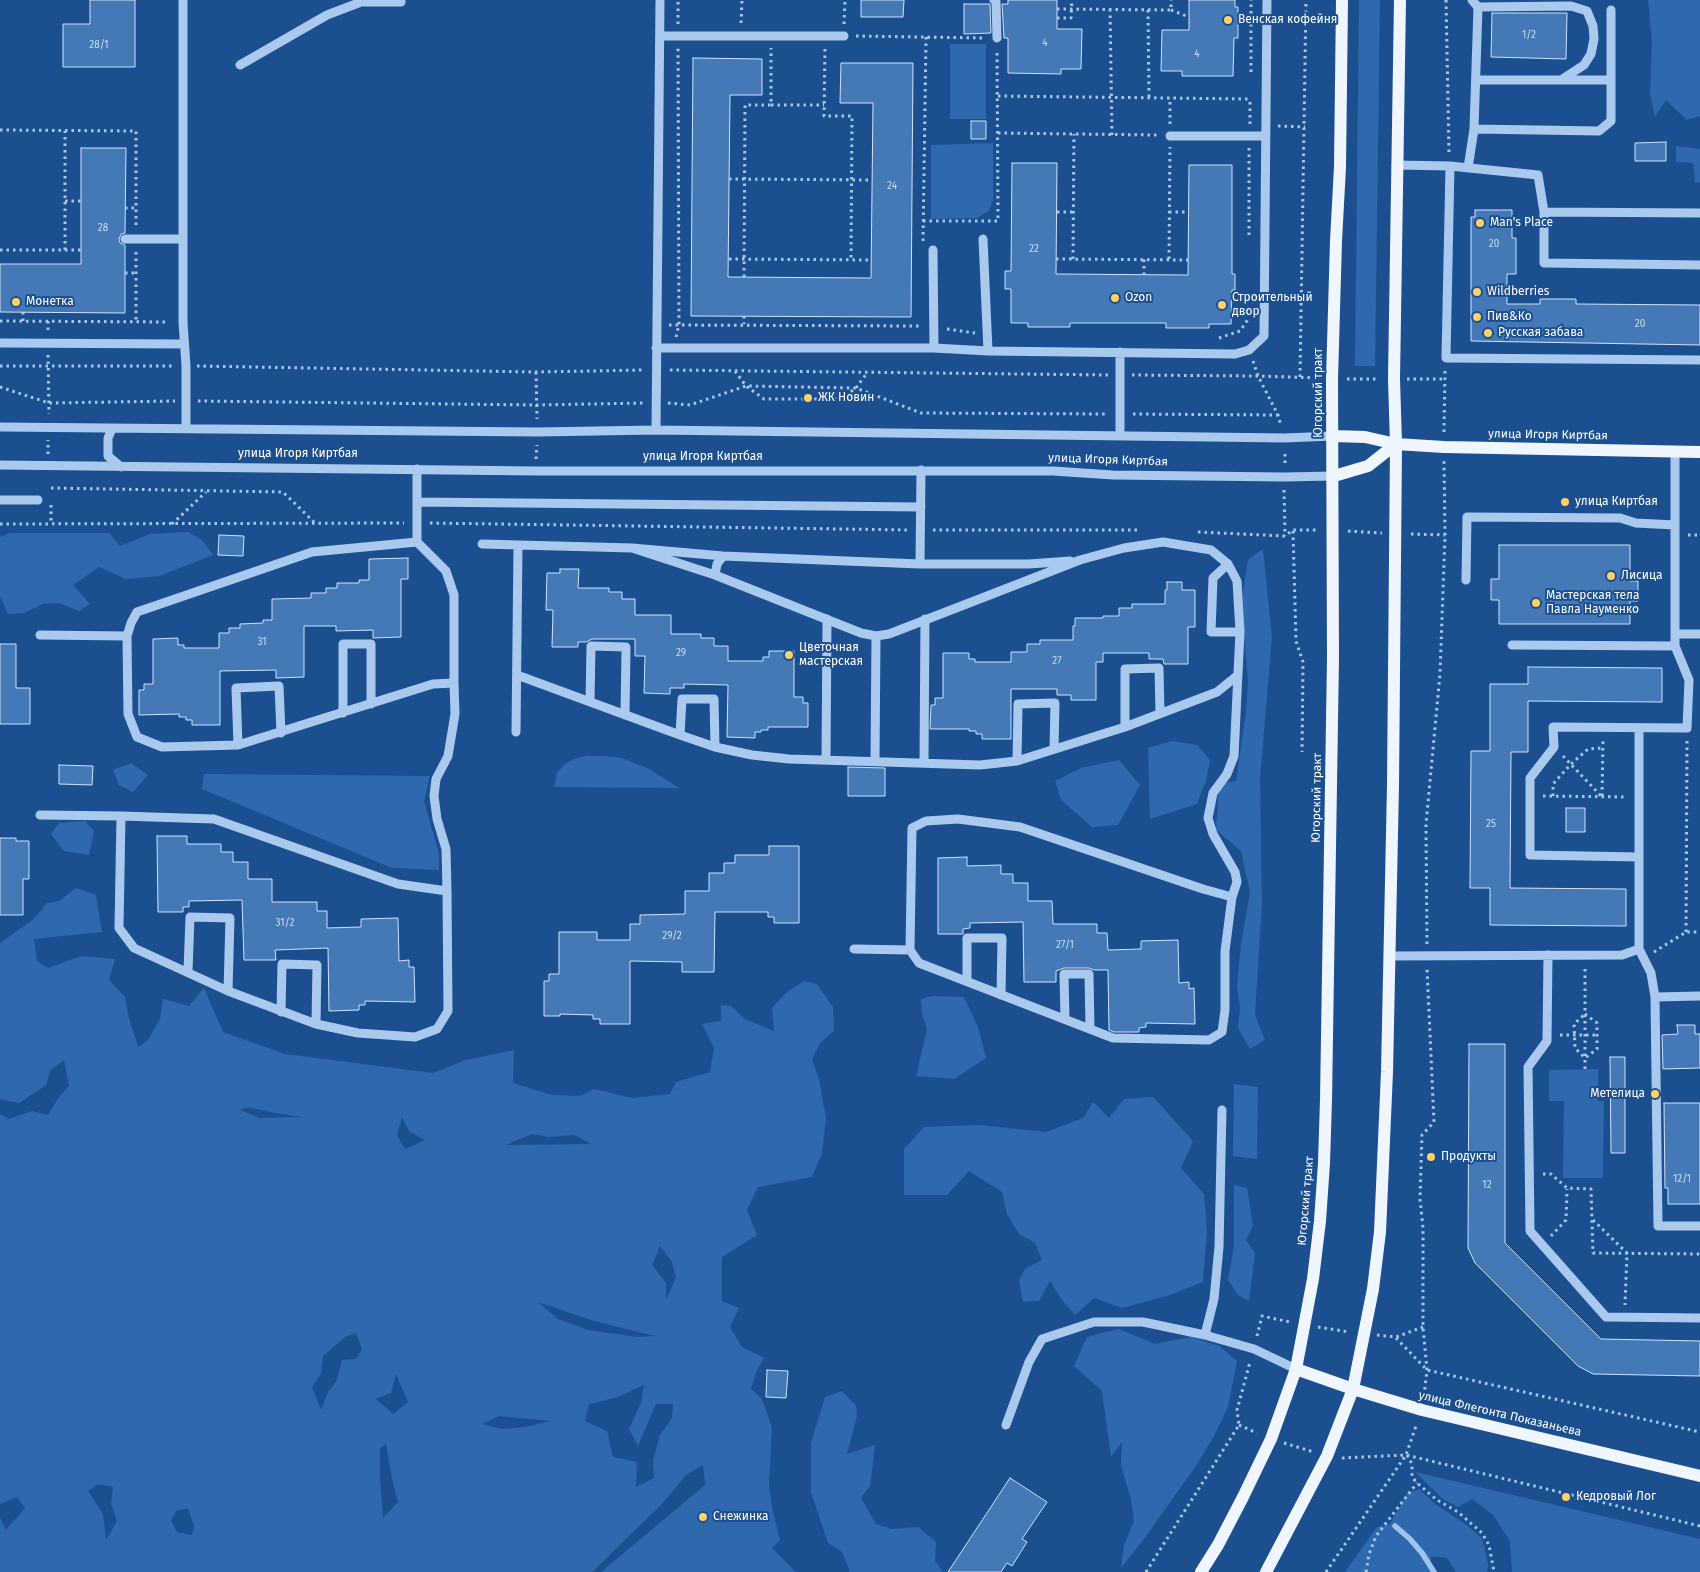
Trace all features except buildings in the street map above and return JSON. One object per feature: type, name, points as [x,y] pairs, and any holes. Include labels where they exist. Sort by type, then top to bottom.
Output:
[{"type":"main road","name":"Югорский тракт","points":[[1201,1572],[1218,1545],[1251,1481],[1276,1425],[1296,1369],[1313,1279],[1324,1163],[1333,668],[1334,476],[1332,379],[1340,166],[1342,0]]},
{"type":"main road","points":[[1266,1572],[1327,1456],[1353,1389],[1365,1334],[1380,1232],[1387,1072],[1389,956],[1396,444],[1394,379],[1396,165],[1400,0]]},
{"type":"main road","name":"улица Игоря Киртбая","points":[[1333,436],[1365,437],[1396,444],[1444,447],[1700,452]]},
{"type":"main road","name":"улица Игоря Киртбая","points":[[1334,476],[1368,466],[1396,444]]},
{"type":"main road","name":"улица Флегонта Показаньева","points":[[1296,1369],[1422,1410],[1700,1476]]},
{"type":"street","points":[[183,0],[183,322],[186,366],[186,428]]},
{"type":"street","points":[[240,65],[327,15],[361,2],[401,2],[401,0]]},
{"type":"street","points":[[656,430],[660,0]]},
{"type":"street","points":[[994,0],[996,2],[997,38]]},
{"type":"street","points":[[656,348],[934,348],[1235,354],[1249,350],[1264,336],[1267,0]]},
{"type":"street","points":[[1468,168],[1474,129],[1476,80],[1475,3],[1572,6],[1587,11],[1593,26],[1594,39],[1591,54],[1584,65],[1561,80]]},
{"type":"street","points":[[1474,129],[1599,132],[1611,121],[1610,10]]},
{"type":"street","points":[[660,36],[844,36]]},
{"type":"street","points":[[1476,80],[1610,80]]},
{"type":"street","points":[[1170,136],[1265,136]]},
{"type":"street","points":[[1396,165],[1450,166],[1538,175],[1544,212],[1544,263],[1700,265]]},
{"type":"street","points":[[1450,166],[1446,358],[1700,360]]},
{"type":"street","points":[[1544,212],[1700,213]]},
{"type":"street","points":[[125,239],[183,239]]},
{"type":"street","points":[[983,239],[988,350]]},
{"type":"street","points":[[933,250],[934,348]]},
{"type":"street","points":[[0,343],[184,344]]},
{"type":"street","points":[[1120,352],[1120,435]]},
{"type":"street","name":"улица Игоря Киртбая","points":[[0,427],[537,432],[656,430],[1285,438],[1333,436]]},
{"type":"street","points":[[112,429],[108,438],[108,456],[120,467]]},
{"type":"street","points":[[1639,857],[1530,855],[1530,778],[1554,747],[1553,727],[1687,728],[1689,680],[1675,646],[1675,452]]},
{"type":"street","name":"улица Игоря Киртбая","points":[[0,465],[536,471],[1053,471],[1113,475],[1334,476]]},
{"type":"street","points":[[121,816],[119,928],[134,948],[188,971],[228,991],[316,1024],[358,1033],[415,1037],[437,1029],[448,1011],[448,890],[446,849],[437,819],[434,796],[436,780],[448,756],[455,714],[454,594],[446,571],[417,542],[417,469]]},
{"type":"street","points":[[920,564],[921,470]]},
{"type":"street","points":[[0,500],[38,500]]},
{"type":"street","points":[[417,502],[921,507]]},
{"type":"street","points":[[1466,580],[1467,518],[1620,518],[1636,523],[1675,525]]},
{"type":"street","points":[[417,542],[312,552],[137,612],[127,636],[128,714],[137,737],[162,747],[238,745],[433,684],[454,683]]},
{"type":"street","points":[[632,548],[715,575],[861,633],[876,636],[889,634],[1080,560],[1124,548],[1164,542],[1212,550],[1228,564],[1237,581],[1240,632],[1234,756],[1227,774],[1213,793],[1208,818],[1213,834],[1235,872],[1237,882],[1232,898],[1226,950],[1226,1010],[1222,1032],[1209,1040],[1113,1038],[919,964],[910,950],[912,828],[926,821],[958,819],[1020,827],[1232,898]]},
{"type":"street","points":[[482,544],[632,548],[723,556],[920,564],[1029,564],[1080,560]]},
{"type":"street","points":[[516,732],[518,545]]},
{"type":"street","points":[[715,575],[717,564],[723,556]]},
{"type":"street","points":[[1029,564],[1034,571],[1035,578]]},
{"type":"street","points":[[1228,564],[1213,578],[1211,632],[1240,632]]},
{"type":"street","points":[[826,760],[827,619]]},
{"type":"street","points":[[924,763],[925,619]]},
{"type":"street","points":[[1675,634],[1700,634]]},
{"type":"street","points":[[40,635],[127,636]]},
{"type":"street","points":[[875,761],[876,636]]},
{"type":"street","points":[[343,713],[343,644],[371,644],[371,704]]},
{"type":"street","points":[[1512,645],[1675,646]]},
{"type":"street","points":[[590,702],[591,646],[626,647],[625,715]]},
{"type":"street","points":[[1126,727],[1126,669],[1159,668],[1160,714]]},
{"type":"street","points":[[517,675],[715,747],[752,755],[826,760],[980,765],[1017,760],[1126,727],[1217,692],[1238,675]]},
{"type":"street","points":[[238,745],[236,688],[279,686],[281,733]]},
{"type":"street","points":[[680,735],[682,699],[714,699],[715,747]]},
{"type":"street","points":[[1017,760],[1018,704],[1054,703],[1054,750]]},
{"type":"street","points":[[1639,728],[1639,949],[1651,973],[1655,997],[1658,1226],[1700,1226]]},
{"type":"street","points":[[40,815],[214,819],[398,884],[448,890]]},
{"type":"street","points":[[188,971],[190,917],[230,918],[228,991]]},
{"type":"street","points":[[966,982],[968,938],[1002,938],[1001,995]]},
{"type":"street","points":[[854,949],[910,950]]},
{"type":"street","points":[[1389,956],[1622,955],[1639,949]]},
{"type":"street","points":[[1548,955],[1547,1041],[1528,1067],[1530,1231],[1606,1317],[1700,1318]]},
{"type":"street","points":[[281,1012],[282,964],[317,965],[316,1024]]},
{"type":"street","points":[[1064,1019],[1064,974],[1090,974],[1090,1029]]},
{"type":"street","points":[[1655,997],[1700,996]]},
{"type":"street","points":[[1205,1335],[1214,1299],[1219,1247],[1222,1110]]},
{"type":"street","points":[[1006,1425],[1029,1362],[1042,1339],[1094,1322],[1143,1322],[1205,1335],[1254,1349],[1296,1369]]},
{"type":"path","points":[[674,348],[679,324],[678,0]]},
{"type":"path","points":[[844,0],[844,36],[997,38],[998,221],[923,222]]},
{"type":"path","points":[[1057,18],[1071,18],[1072,0]]},
{"type":"path","points":[[1171,0],[1171,10]]},
{"type":"path","points":[[1251,0],[1251,80]]},
{"type":"path","points":[[1300,377],[1306,0]]},
{"type":"path","points":[[1446,0],[1450,166]]},
{"type":"path","points":[[1057,9],[1171,10],[1189,17]]},
{"type":"path","points":[[1110,9],[1112,135]]},
{"type":"path","points":[[1148,10],[1150,98]]},
{"type":"path","points":[[771,35],[771,105]]},
{"type":"path","points":[[825,36],[824,116],[852,116],[851,260]]},
{"type":"path","points":[[923,238],[926,37]]},
{"type":"path","points":[[1249,242],[1251,89]]},
{"type":"path","points":[[998,96],[1250,99]]},
{"type":"path","points":[[1169,259],[1170,98]]},
{"type":"path","points":[[744,277],[745,105],[824,105]]},
{"type":"path","points":[[0,130],[136,130],[136,322]]},
{"type":"path","points":[[65,130],[65,250]]},
{"type":"path","points":[[998,133],[1170,136]]},
{"type":"path","points":[[1073,259],[1074,134]]},
{"type":"path","points":[[729,179],[872,180]]},
{"type":"path","points":[[65,201],[81,201]]},
{"type":"path","points":[[125,208],[136,208]]},
{"type":"path","points":[[1056,212],[1073,212]]},
{"type":"path","points":[[1169,212],[1188,212]]},
{"type":"path","points":[[0,250],[81,250]]},
{"type":"path","points":[[729,259],[872,260]]},
{"type":"path","points":[[1056,259],[1188,260]]},
{"type":"path","points":[[1144,259],[1144,275]]},
{"type":"path","points":[[125,273],[136,273]]},
{"type":"path","points":[[1212,338],[1222,338],[1240,331],[1249,319],[1249,309]]},
{"type":"path","points":[[23,312],[23,322]]},
{"type":"path","points":[[744,316],[744,324]]},
{"type":"path","points":[[0,321],[183,322]]},
{"type":"path","points":[[656,326],[744,324],[934,327],[987,335]]},
{"type":"path","points":[[1427,1370],[1423,1327],[1423,1228],[1420,1199],[1422,1135],[1434,1122],[1426,956],[1426,824],[1440,674],[1445,534],[1444,379],[1446,358]]},
{"type":"path","points":[[0,366],[186,366],[536,372],[656,370],[1444,379]]},
{"type":"path","points":[[735,371],[746,386],[764,399],[841,400],[856,388],[868,372]]},
{"type":"path","points":[[536,372],[536,471]]},
{"type":"path","points":[[0,387],[49,403],[186,401],[536,406],[656,402],[690,404],[746,386],[856,388],[921,413],[1278,415]]},
{"type":"path","points":[[51,488],[283,492],[315,524]]},
{"type":"path","points":[[172,524],[206,492]]},
{"type":"path","points":[[530,525],[531,503]]},
{"type":"path","points":[[0,524],[418,523],[921,530],[1143,530]]},
{"type":"path","points":[[1190,532],[1285,536],[1293,530],[1445,534]]},
{"type":"path","points":[[1293,530],[1296,641],[1303,662],[1302,752]]},
{"type":"path","points":[[1602,797],[1603,728]]},
{"type":"path","points":[[1686,932],[1687,728]]},
{"type":"path","points":[[1554,747],[1602,797]]},
{"type":"path","points":[[1553,796],[1553,784],[1571,764],[1588,749],[1603,748]]},
{"type":"path","points":[[1530,796],[1639,797]]},
{"type":"path","points":[[1644,959],[1686,932],[1700,932]]},
{"type":"path","points":[[1427,944],[1434,944]]},
{"type":"path","points":[[1585,955],[1585,1069]]},
{"type":"path","points":[[1585,1014],[1574,1024],[1575,1048],[1585,1058]]},
{"type":"path","points":[[1585,1014],[1597,1023],[1597,1049],[1585,1058]]},
{"type":"path","points":[[1547,1035],[1597,1035]]},
{"type":"path","points":[[1528,1173],[1551,1174],[1567,1188],[1591,1189],[1593,1253],[1700,1254]]},
{"type":"path","points":[[1542,1246],[1566,1220],[1567,1188]]},
{"type":"path","points":[[1593,1220],[1627,1253],[1625,1317]]},
{"type":"path","points":[[1146,1572],[1239,1425],[1237,1410],[1262,1316],[1304,1325],[1396,1338],[1423,1327]]},
{"type":"path","points":[[1396,1338],[1427,1370],[1700,1432]]},
{"type":"path","points":[[1406,1455],[1412,1464],[1412,1477],[1417,1483],[1437,1500],[1458,1512],[1482,1534],[1489,1546],[1494,1572]]},
{"type":"path","points":[[1406,1455],[1700,1526]]},
{"type":"path","points":[[1326,1572],[1406,1455]]},
{"type":"path","points":[[1366,1572],[1369,1554],[1376,1536],[1417,1483]]},
{"type":"shaded area","points":[[1359,0],[1380,0],[1375,366],[1355,366]]},
{"type":"shaded area","points":[[1648,0],[1700,0],[1700,116],[1687,120],[1666,100],[1655,117],[1650,94],[1652,41]]},
{"type":"shaded area","points":[[950,44],[986,44],[986,119],[950,119]]},
{"type":"shaded area","points":[[993,143],[993,200],[989,211],[977,218],[931,219],[931,145]]},
{"type":"shaded area","points":[[1676,146],[1700,149],[1700,182],[1695,183],[1693,163],[1676,162]]},
{"type":"shaded area","points":[[188,532],[202,540],[213,555],[159,576],[126,579],[99,567],[73,585],[90,604],[79,611],[59,603],[43,604],[24,613],[8,614],[0,596],[0,537],[10,533],[109,533],[120,546],[150,534]]},
{"type":"shaded area","points":[[1263,549],[1272,638],[1260,778],[1262,904],[1255,1015],[1265,1040],[1250,1049],[1238,1028],[1240,1008],[1237,986],[1241,944],[1250,892],[1241,851],[1216,830],[1219,784],[1236,781],[1246,712],[1248,682],[1242,608],[1248,560]]},
{"type":"shaded area","points":[[1172,741],[1197,745],[1210,760],[1206,781],[1197,804],[1150,819],[1148,748]]},
{"type":"shaded area","points":[[587,756],[622,758],[649,769],[679,788],[554,787],[557,773],[565,764],[574,759]]},
{"type":"shaded area","points":[[1119,760],[1140,785],[1118,825],[1092,827],[1061,800],[1055,781],[1081,768]]},
{"type":"shaded area","points":[[131,763],[148,775],[133,792],[119,785],[113,770]]},
{"type":"shaded area","points":[[204,774],[430,776],[424,801],[439,854],[439,870],[392,868],[202,789]]},
{"type":"shaded area","points":[[85,821],[94,831],[89,855],[64,851],[51,834],[59,823]]},
{"type":"shaded area","points":[[76,888],[96,895],[102,932],[34,939],[37,961],[48,968],[81,956],[115,959],[109,980],[125,997],[138,1047],[148,1040],[160,1019],[163,999],[189,1006],[204,988],[223,1032],[285,1054],[433,1073],[466,1060],[514,1050],[513,1083],[552,1095],[580,1096],[594,1089],[632,1098],[670,1094],[676,1082],[710,1072],[714,1048],[702,1024],[721,1021],[721,1005],[731,1006],[745,1019],[774,1031],[772,1008],[787,992],[804,981],[817,984],[833,1007],[834,1031],[820,1043],[812,1060],[819,1079],[826,1118],[822,1153],[812,1177],[758,1187],[747,1210],[757,1235],[722,1257],[722,1301],[739,1308],[730,1327],[742,1347],[764,1358],[757,1370],[751,1389],[762,1399],[772,1428],[769,1485],[780,1540],[772,1548],[796,1572],[601,1572],[705,1485],[703,1465],[686,1475],[661,1505],[592,1572],[0,1572],[0,1518],[6,1530],[25,1508],[17,1497],[0,1504],[0,1114],[9,1119],[32,1111],[48,1115],[58,1098],[69,1086],[64,1060],[50,1071],[46,1085],[19,1103],[0,1099],[0,943],[34,919],[47,903],[59,901]],"holes":[[[248,1107],[302,1117],[260,1118],[240,1110]],[[402,1117],[409,1131],[425,1140],[405,1149],[397,1135]],[[532,1134],[549,1137],[574,1135],[591,1144],[506,1145]],[[660,1246],[672,1262],[676,1277],[666,1300],[666,1283],[652,1265]],[[538,1302],[594,1321],[655,1336],[638,1337],[588,1330],[558,1319]],[[356,1333],[362,1349],[356,1359],[342,1360],[336,1382],[328,1392],[321,1410],[312,1387],[321,1374],[323,1356],[345,1337]],[[396,1374],[408,1402],[393,1414],[376,1399],[391,1393]],[[644,1385],[641,1403],[629,1429],[638,1446],[656,1404],[673,1404],[672,1418],[660,1435],[653,1461],[654,1478],[636,1487],[637,1462],[613,1457],[607,1431],[585,1421],[589,1404],[618,1397]],[[499,1416],[551,1421],[503,1429],[482,1424]],[[386,1444],[398,1502],[383,1518],[380,1448]],[[98,1484],[113,1487],[111,1504],[117,1521],[106,1540],[103,1514],[88,1491]],[[188,1508],[194,1526],[192,1535],[177,1532],[171,1521],[176,1511]]]},
{"type":"shaded area","points":[[933,996],[964,997],[978,1027],[986,1058],[954,1079],[916,1076],[927,1029],[922,1014],[921,999]]},
{"type":"shaded area","points":[[1598,1069],[1598,1101],[1604,1101],[1603,1178],[1563,1178],[1564,1101],[1549,1101],[1549,1070]]},
{"type":"shaded area","points":[[1234,1084],[1258,1087],[1257,1159],[1233,1156]]},
{"type":"shaded area","points":[[1153,1097],[1193,1141],[1181,1168],[1204,1194],[1207,1230],[1203,1282],[1170,1295],[1122,1308],[1094,1298],[1075,1315],[1061,1299],[1050,1281],[1039,1301],[1023,1302],[1019,1281],[1025,1269],[1042,1260],[1035,1243],[1019,1234],[1007,1214],[1002,1192],[969,1171],[947,1195],[904,1195],[904,1149],[924,1127],[979,1125],[1046,1132],[1083,1118],[1093,1102],[1109,1118],[1124,1099]]},
{"type":"shaded area","points":[[1234,1185],[1247,1188],[1253,1226],[1246,1240],[1255,1253],[1249,1301],[1238,1295],[1228,1280],[1234,1246]]},
{"type":"shaded area","points":[[1119,1329],[1155,1344],[1191,1337],[1219,1346],[1237,1361],[1228,1407],[1214,1436],[1196,1466],[1121,1568],[1124,1545],[1134,1521],[1131,1500],[1121,1465],[1122,1442],[1111,1457],[1102,1391],[1074,1366],[1087,1337]]},
{"type":"shaded area","points":[[842,1391],[856,1406],[857,1416],[847,1454],[875,1445],[870,1486],[861,1498],[876,1524],[892,1529],[918,1527],[936,1542],[935,1561],[943,1572],[850,1572],[842,1552],[828,1543],[811,1492],[811,1443],[825,1397]]},
{"type":"shaded area","points":[[1415,1472],[1700,1539],[1700,1572],[1512,1572],[1510,1541],[1493,1515],[1472,1499],[1458,1507],[1443,1499]]},
{"type":"shaded area","points":[[1419,1489],[1434,1503],[1482,1538],[1488,1564],[1487,1572],[1456,1572],[1447,1558],[1431,1556],[1432,1572],[1345,1572],[1377,1527],[1390,1524],[1407,1493]]},
{"type":"waterway","points":[[1395,1526],[1422,1553],[1434,1572]]},
{"type":"place","name":"Венская кофейня","points":[[1228,20]]},
{"type":"place","name":"Man's Place","points":[[1480,223]]},
{"type":"place","name":"Wildberries","points":[[1477,292]]},
{"type":"place","name":"Ozon","points":[[1115,298]]},
{"type":"place","name":"Монетка","points":[[16,302]]},
{"type":"place","name":"Строительный двор","points":[[1222,305]]},
{"type":"place","name":"Пив&Ко","points":[[1477,317]]},
{"type":"place","name":"Русская забава","points":[[1488,333]]},
{"type":"place","name":"ЖК Новин","points":[[808,398]]},
{"type":"place","name":"улица Киртбая","points":[[1565,502]]},
{"type":"place","name":"Лисица","points":[[1611,576]]},
{"type":"place","name":"Мастерская тела Павла Науменко","points":[[1536,603]]},
{"type":"place","name":"Цветочная мастерская","points":[[789,655]]},
{"type":"place","name":"Метелица","points":[[1655,1094]]},
{"type":"place","name":"Продукты","points":[[1431,1157]]},
{"type":"place","name":"Кедровый Лог","points":[[1566,1497]]},
{"type":"place","name":"Снежинка","points":[[703,1517]]}]
